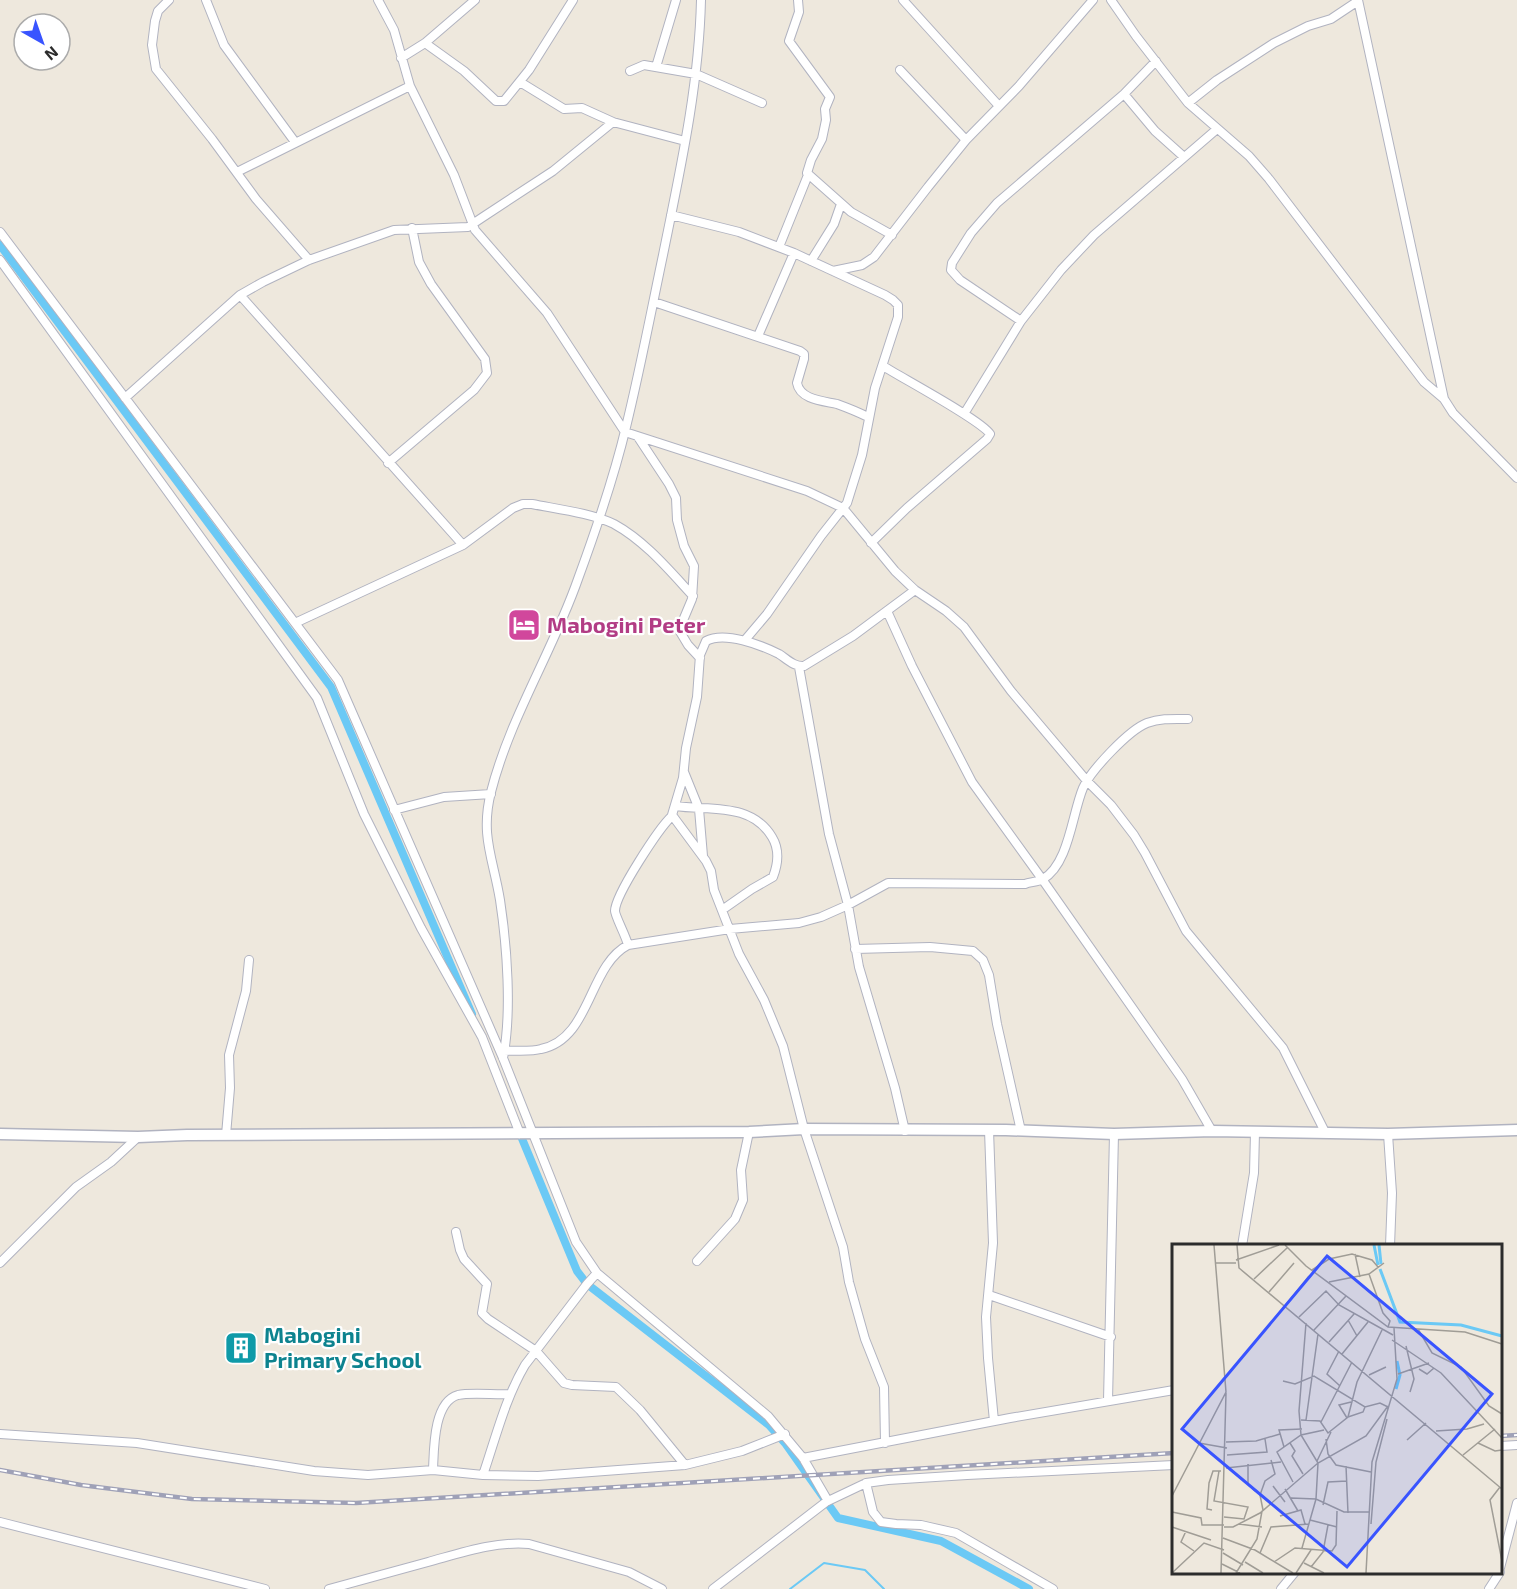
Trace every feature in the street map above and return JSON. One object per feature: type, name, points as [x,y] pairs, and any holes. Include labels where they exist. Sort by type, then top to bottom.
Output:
[{"type":"street","points":[[169,0],[159,11],[155,21],[152,45],[155,67],[256,199],[309,260]]},
{"type":"street","points":[[206,0],[224,45],[295,142]]},
{"type":"street","points":[[378,0],[393,25],[410,86],[454,175],[473,226],[547,313],[625,432],[807,491],[843,508],[895,571],[915,590],[946,611],[964,627],[998,675],[1110,805],[1139,843],[1186,931],[1283,1048],[1325,1132]]},
{"type":"street","points":[[401,58],[425,43],[476,0]]},
{"type":"street","points":[[425,43],[464,71],[496,101],[504,101],[520,82],[573,0]]},
{"type":"street","points":[[656,67],[676,0]]},
{"type":"street","points":[[503,1055],[507,1039],[507,973],[500,900],[485,826],[491,794],[502,753],[578,581],[625,432],[654,302],[685,141],[696,74],[702,0]]},
{"type":"street","points":[[778,247],[808,175],[807,171],[824,129],[825,110],[830,97],[789,41],[799,12],[798,0]]},
{"type":"street","points":[[903,0],[912,7],[999,106]]},
{"type":"street","points":[[833,271],[868,262],[883,248],[966,140],[1092,0]]},
{"type":"street","points":[[1111,0],[1188,103],[1249,156],[1269,179],[1424,382],[1444,399],[1453,413],[1517,478]]},
{"type":"street","points":[[1188,103],[1217,80],[1274,43],[1308,26],[1330,19],[1358,0],[1444,399]]},
{"type":"street","points":[[1021,321],[960,280],[951,270],[952,263],[971,233],[997,203],[1124,94],[1156,61]]},
{"type":"street","points":[[630,71],[642,65],[696,74],[762,102]]},
{"type":"street","points":[[900,70],[966,140]]},
{"type":"street","points":[[520,82],[564,110],[582,108],[613,122],[685,141]]},
{"type":"street","points":[[237,172],[410,86]]},
{"type":"street","points":[[1124,94],[1155,131],[1184,157]]},
{"type":"street","points":[[125,398],[240,296],[309,260],[394,230],[473,226],[490,212],[554,171],[613,122]]},
{"type":"street","points":[[964,414],[1021,321],[1077,252],[1217,129]]},
{"type":"street","points":[[808,175],[826,188],[841,204],[892,234]]},
{"type":"street","points":[[811,261],[834,224],[841,204]]},
{"type":"street","points":[[671,215],[739,232],[794,253],[885,295],[898,305],[898,316],[868,417],[862,455],[850,497],[767,614],[745,640]]},
{"type":"street","points":[[388,463],[474,390],[487,373],[484,359],[431,284],[419,262],[412,228]]},
{"type":"street","points":[[0,232],[338,680],[503,1055],[576,1242],[597,1273],[768,1416],[781,1436],[803,1458],[828,1501]]},
{"type":"street","points":[[758,336],[794,253]]},
{"type":"street","points":[[0,260],[317,698],[364,814],[421,928],[482,1037],[520,1134]]},
{"type":"street","points":[[240,296],[463,544]]},
{"type":"street","points":[[654,302],[802,352],[804,358],[797,388],[810,397],[837,404],[868,417]]},
{"type":"street","points":[[871,543],[989,436],[988,431],[964,414],[883,366]]},
{"type":"street","points":[[637,436],[676,498],[677,520],[684,546],[694,566],[693,596],[679,630],[687,645],[700,658]]},
{"type":"street","points":[[295,622],[463,544],[513,508],[523,504],[598,518],[613,524],[657,556],[693,596]]},
{"type":"street","points":[[628,945],[625,933],[614,914],[615,908],[627,882],[672,816],[684,770],[686,748],[697,697],[701,650],[708,640],[745,640],[799,667],[812,663],[915,590]]},
{"type":"street","points":[[887,611],[972,782],[1182,1079],[1212,1131]]},
{"type":"street","points":[[799,667],[829,834],[848,905],[855,949],[905,1131]]},
{"type":"street","points":[[503,1055],[543,1049],[562,1039],[575,1027],[606,967],[619,951],[628,945],[730,929],[799,923],[821,917],[888,884],[1025,884],[1042,879],[1063,857],[1077,803],[1087,781],[1126,738],[1145,724],[1162,719],[1188,718]]},
{"type":"street","points":[[684,770],[699,809],[704,857]]},
{"type":"street","points":[[394,810],[444,797],[491,794]]},
{"type":"street","points":[[675,806],[737,811],[749,815],[758,820],[776,843],[778,863],[773,878],[752,889],[722,910]]},
{"type":"street","points":[[672,816],[704,857],[711,871],[712,882],[739,954],[764,1000],[783,1046],[804,1129],[843,1247],[849,1282],[865,1339],[884,1387],[885,1443]]},
{"type":"street","points":[[855,949],[930,947],[973,951],[979,955],[986,966],[992,987],[997,1024],[1021,1131]]},
{"type":"street","points":[[226,1135],[230,1088],[229,1055],[246,991],[249,960]]},
{"type":"street","points":[[0,1134],[138,1137],[749,1132],[804,1129],[989,1130],[1114,1134],[1212,1131],[1388,1134],[1517,1130]]},
{"type":"street","points":[[989,1130],[993,1243],[986,1317],[994,1422]]},
{"type":"street","points":[[697,1260],[735,1219],[743,1200],[741,1170],[749,1132]]},
{"type":"street","points":[[1242,1244],[1254,1173],[1256,1132]]},
{"type":"street","points":[[1108,1401],[1114,1134]]},
{"type":"street","points":[[1388,1134],[1392,1193],[1390,1244]]},
{"type":"street","points":[[0,1263],[76,1187],[111,1162],[138,1137]]},
{"type":"street","points":[[456,1232],[464,1259],[487,1284],[482,1306],[484,1316],[536,1351],[564,1383],[616,1387],[640,1410],[685,1465]]},
{"type":"street","points":[[483,1474],[510,1394],[525,1365],[586,1284],[597,1273]]},
{"type":"street","points":[[989,1295],[1111,1337]]},
{"type":"street","points":[[803,1458],[1172,1390]]},
{"type":"street","points":[[433,1470],[434,1441],[444,1405],[459,1395],[510,1394]]},
{"type":"street","points":[[0,1434],[138,1443],[314,1471],[368,1474],[433,1470],[538,1476],[685,1465],[742,1451],[781,1436]]},
{"type":"street","points":[[1502,1446],[1517,1445]]},
{"type":"street","points":[[713,1589],[828,1501],[866,1483],[967,1475],[1172,1465]]},
{"type":"street","points":[[866,1483],[873,1512],[881,1522],[938,1527],[956,1533],[1053,1589]]},
{"type":"street","points":[[1502,1560],[1517,1503]]},
{"type":"street","points":[[0,1522],[265,1589]]},
{"type":"street","points":[[329,1589],[460,1553],[513,1543],[529,1544],[629,1572],[662,1589]]},
{"type":"street","points":[[1281,1589],[1293,1574]]},
{"type":"street","points":[[1490,1589],[1499,1574]]},
{"type":"waterway","points":[[0,245],[331,687],[472,1014]]},
{"type":"waterway","points":[[518,1129],[577,1271],[587,1284],[769,1425],[785,1443],[838,1518],[941,1541],[1029,1589]]},
{"type":"waterway","points":[[790,1589],[824,1563],[865,1570],[884,1589]]},
{"type":"railway","points":[[1502,1436],[1517,1435]]},
{"type":"railway","points":[[0,1470],[81,1485],[192,1499],[356,1503],[1172,1453]]},
{"type":"place","name":"Mabogini Peter","points":[[524,625]]},
{"type":"place","name":"Mabogini Primary School","points":[[241,1348]]}]
